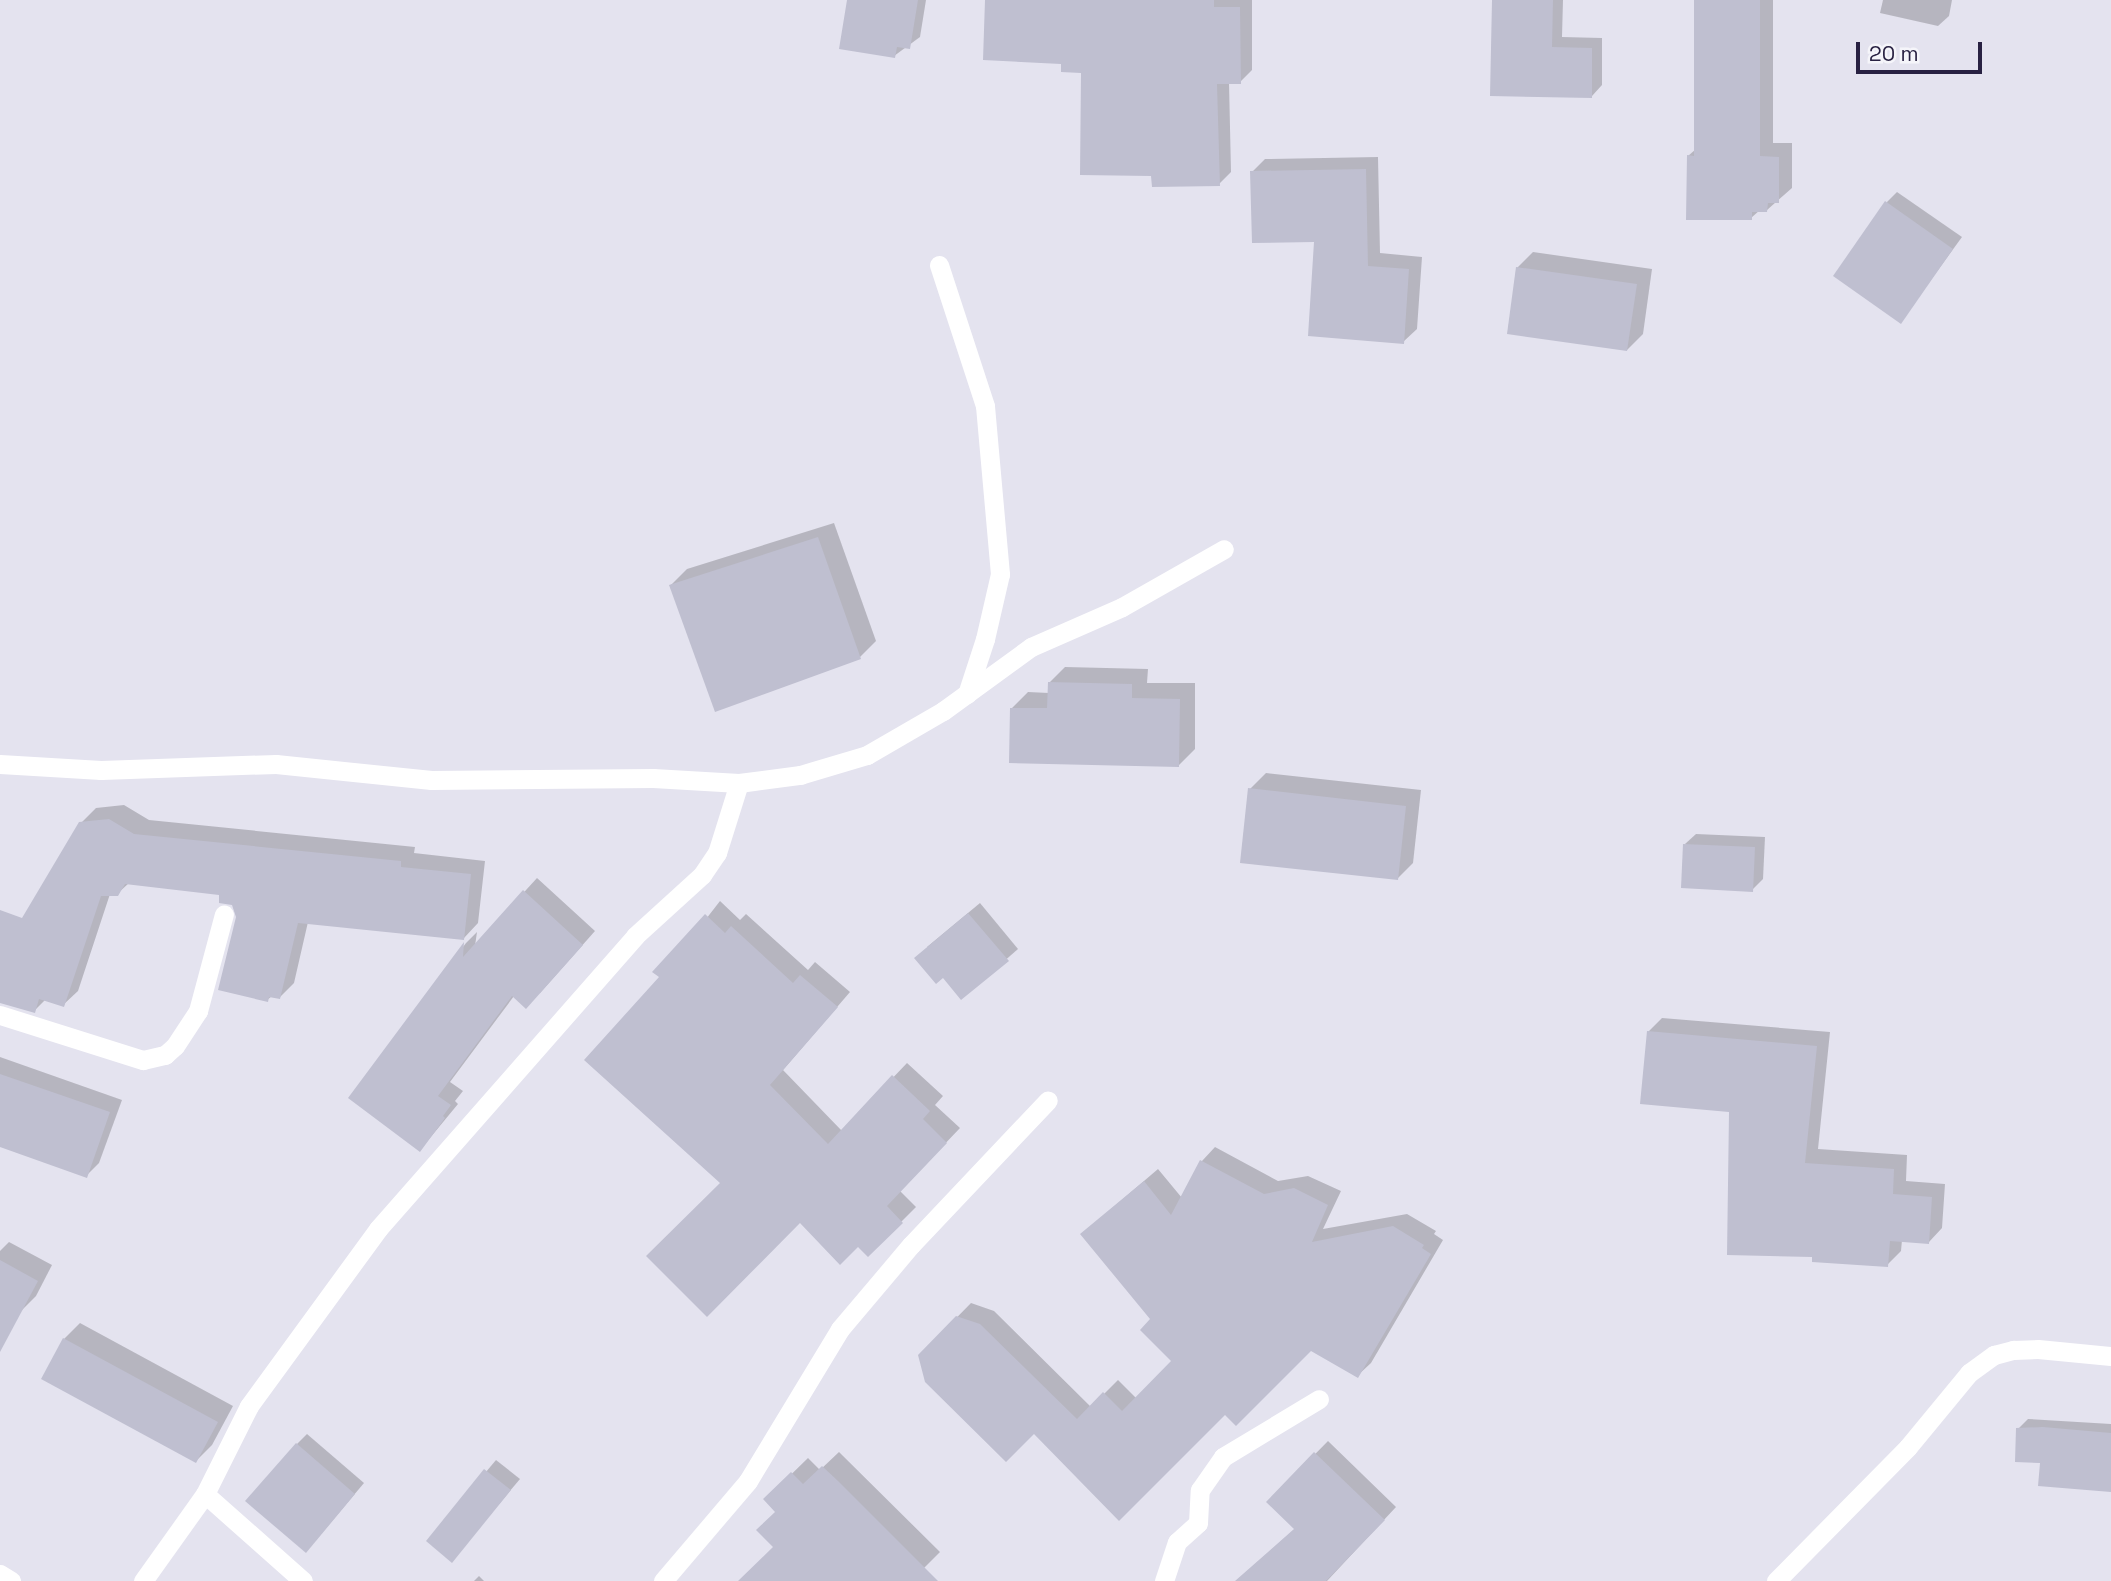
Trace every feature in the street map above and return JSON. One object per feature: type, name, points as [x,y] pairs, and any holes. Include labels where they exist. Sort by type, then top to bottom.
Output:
[{"type":"street","points":[[939,265],[985,406],[1000,574],[985,639],[967,694]]},
{"type":"street","points":[[0,764],[101,770],[276,764],[431,780],[653,778],[739,783],[800,775],[867,755],[967,694],[1031,647],[1122,607],[1224,549]]},
{"type":"street","points":[[143,1581],[205,1494],[249,1406],[378,1228],[620,952],[702,875],[717,853],[739,783]]},
{"type":"street","points":[[0,1015],[143,1060],[165,1055],[176,1046],[198,1011],[224,914]]},
{"type":"street","points":[[663,1581],[748,1480],[840,1329],[911,1245],[1048,1100]]},
{"type":"street","points":[[1776,1581],[1908,1447],[1969,1373],[1994,1355],[2012,1350],[2038,1349],[2111,1356]]},
{"type":"street","points":[[1164,1581],[1177,1542],[1198,1523],[1200,1490],[1223,1458],[1319,1399]]},
{"type":"street","points":[[205,1494],[303,1581]]},
{"type":"street","points":[[0,1574],[11,1581]]},
{"type":"building","points":[[847,0],[918,0],[910,49],[897,47],[895,58],[839,49]]},
{"type":"building","points":[[985,0],[1214,0],[1214,7],[1240,7],[1241,84],[1217,84],[1220,186],[1152,187],[1151,176],[1080,175],[1081,73],[1061,72],[1061,64],[983,60]]},
{"type":"building","points":[[1492,0],[1553,0],[1552,47],[1592,48],[1592,98],[1490,96]]},
{"type":"building","points":[[1694,0],[1760,0],[1760,156],[1779,157],[1779,203],[1768,203],[1767,212],[1752,212],[1752,220],[1686,220],[1687,155],[1694,156]]},
{"type":"building","points":[[1366,169],[1368,266],[1409,269],[1404,344],[1308,336],[1314,242],[1252,243],[1250,171]]},
{"type":"building","points":[[1885,201],[1953,249],[1901,324],[1833,276]]},
{"type":"building","points":[[1516,267],[1637,284],[1627,351],[1507,334]]},
{"type":"building","points":[[818,537],[861,659],[715,712],[669,585]]},
{"type":"building","points":[[1048,682],[1132,684],[1132,698],[1180,699],[1179,767],[1009,763],[1010,708],[1047,708]]},
{"type":"building","points":[[1248,788],[1406,806],[1398,880],[1240,863]]},
{"type":"building","points":[[109,819],[134,834],[401,861],[401,867],[471,874],[464,940],[298,923],[280,999],[269,997],[268,1002],[218,990],[236,917],[232,905],[219,903],[219,895],[125,884],[118,896],[101,896],[64,1007],[39,999],[35,1013],[0,1003],[0,910],[22,918],[79,822]]},
{"type":"building","points":[[1683,844],[1755,847],[1753,892],[1681,888]]},
{"type":"building","points":[[523,890],[583,945],[526,1009],[512,996],[438,1096],[451,1105],[443,1116],[445,1118],[420,1152],[348,1098],[464,942],[463,957]]},
{"type":"building","points":[[968,913],[1009,961],[961,1000],[943,978],[936,984],[914,958]]},
{"type":"building","points":[[705,914],[725,933],[731,926],[793,983],[800,975],[838,1007],[770,1085],[828,1144],[892,1075],[930,1111],[923,1119],[947,1143],[887,1206],[903,1223],[868,1257],[858,1247],[840,1265],[800,1223],[707,1317],[646,1256],[720,1183],[584,1060],[659,977],[652,972]]},
{"type":"building","points":[[1647,1031],[1817,1046],[1805,1163],[1894,1169],[1893,1194],[1932,1197],[1929,1244],[1890,1241],[1888,1267],[1812,1262],[1812,1257],[1727,1255],[1729,1112],[1640,1104]]},
{"type":"building","points":[[0,1074],[110,1112],[87,1178],[0,1147]]},
{"type":"building","points":[[1200,1160],[1264,1194],[1294,1188],[1328,1205],[1312,1242],[1393,1226],[1424,1245],[1422,1248],[1431,1254],[1358,1378],[1311,1351],[1236,1426],[1225,1415],[1119,1521],[1034,1434],[1006,1462],[925,1382],[918,1355],[956,1316],[980,1324],[1077,1419],[1103,1392],[1122,1411],[1171,1361],[1140,1330],[1150,1319],[1080,1234],[1144,1181],[1171,1215]]},
{"type":"building","points":[[0,1260],[38,1281],[0,1352]]},
{"type":"building","points":[[63,1338],[218,1422],[196,1463],[41,1379]]},
{"type":"building","points":[[2043,1427],[2111,1433],[2111,1492],[2038,1486],[2040,1463],[2015,1462],[2016,1428]]},
{"type":"building","points":[[296,1443],[355,1494],[306,1553],[245,1501]]},
{"type":"building","points":[[1314,1452],[1385,1520],[1326,1581],[1235,1581],[1294,1529],[1266,1502]]},
{"type":"building","points":[[822,1466],[938,1581],[738,1581],[773,1547],[756,1530],[775,1512],[763,1499],[791,1472],[803,1484]]},
{"type":"building","points":[[484,1469],[511,1490],[452,1563],[426,1541]]}]
